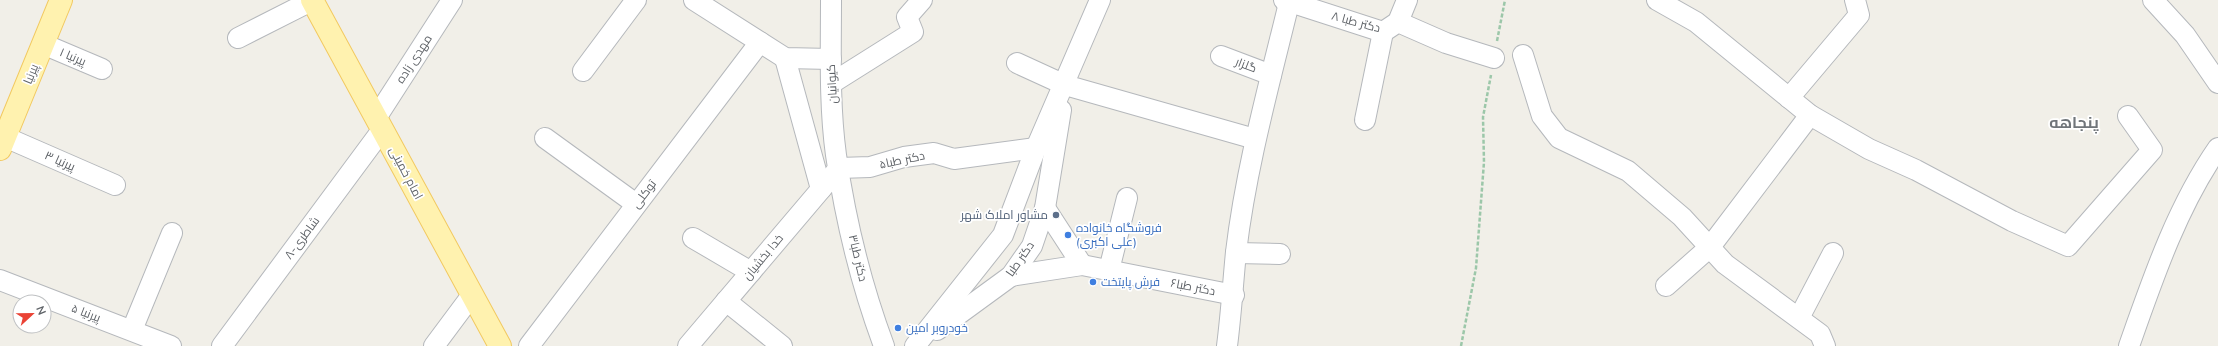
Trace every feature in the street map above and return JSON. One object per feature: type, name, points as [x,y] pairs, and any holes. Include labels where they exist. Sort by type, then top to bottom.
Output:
[{"type":"main road","name":"پیرنیا","points":[[2,143],[62,0]]},
{"type":"main road","name":"امام خمینی","points":[[313,0],[500,346]]},
{"type":"street","points":[[238,38],[313,0]]},
{"type":"street","name":"مهدی زاده","points":[[379,124],[452,0]]},
{"type":"street","points":[[583,71],[636,0]]},
{"type":"street","points":[[694,0],[785,58],[831,59]]},
{"type":"street","name":"کیوانیان","points":[[831,0],[832,83],[839,168]]},
{"type":"street","points":[[832,83],[913,32],[907,17],[922,0]]},
{"type":"street","name":"دکتر طبا","points":[[916,345],[1003,235],[1036,148],[1065,85],[1100,0]]},
{"type":"street","points":[[1365,120],[1391,27],[1407,0]]},
{"type":"street","points":[[1657,0],[1696,22],[1810,115],[1869,149],[1916,170],[2012,221],[2068,246],[2152,150],[2128,116]]},
{"type":"street","points":[[1789,98],[1858,15],[1855,0]]},
{"type":"street","points":[[2153,0],[2185,35],[2218,83]]},
{"type":"street","points":[[1227,346],[1234,295],[1236,253],[1255,140],[1287,1]]},
{"type":"street","name":"دکتر طبا ۸","points":[[1287,1],[1391,27],[1494,58]]},
{"type":"street","name":"توکلی","points":[[528,346],[760,42]]},
{"type":"street","name":"پیرنیا ۱","points":[[43,44],[102,69]]},
{"type":"street","points":[[1523,55],[1542,116],[1559,138],[1628,171],[1682,217],[1725,264],[1820,334],[1825,346]]},
{"type":"street","name":"گلزار","points":[[1221,56],[1271,75]]},
{"type":"street","points":[[785,58],[821,189]]},
{"type":"street","points":[[1017,63],[1065,85],[1255,140]]},
{"type":"street","name":"دکتر طبا","points":[[916,345],[1011,276],[1032,246],[1045,208],[1065,85]]},
{"type":"street","points":[[1666,286],[1710,247],[1810,115]]},
{"type":"street","name":"۸-شاطری","points":[[222,346],[379,124]]},
{"type":"street","points":[[545,138],[636,204]]},
{"type":"street","name":"پیرنیا ۳","points":[[2,143],[115,185]]},
{"type":"street","name":"دکتر طبا۵","points":[[839,168],[870,167],[904,157],[934,153],[954,159],[1036,148]]},
{"type":"street","points":[[2129,346],[2156,270],[2200,173],[2218,148]]},
{"type":"street","name":"خدا بخشیان","points":[[688,346],[839,168]]},
{"type":"street","name":"دکتر طبا۳","points":[[839,168],[869,305],[884,346]]},
{"type":"street","points":[[1109,270],[1127,198]]},
{"type":"street","points":[[1045,208],[1082,265]]},
{"type":"street","points":[[132,330],[172,233]]},
{"type":"street","points":[[1003,235],[1032,246]]},
{"type":"street","points":[[693,238],[751,272]]},
{"type":"street","points":[[1236,253],[1280,254]]},
{"type":"street","points":[[1799,318],[1833,253]]},
{"type":"street","name":"دکتر طبا۶","points":[[1011,276],[1082,265],[1234,295]]},
{"type":"street","name":"پیرنیا ۵","points":[[0,280],[171,346]]},
{"type":"street","points":[[434,346],[472,295]]},
{"type":"street","points":[[726,301],[782,346]]},
{"type":"path","points":[[1461,346],[1476,268],[1484,162],[1483,117],[1505,0]]},
{"type":"place","name":"مشاور املاک شهر","points":[[1056,215]]},
{"type":"place","name":"فروشگاه خانواده (علی اکبری)","points":[[1068,235]]},
{"type":"place","name":"فرش پایتخت","points":[[1093,282]]},
{"type":"place","name":"خودروبر امین","points":[[898,328]]},
{"type":"district","name":"پنجاهه","points":[[2074,122]]}]
